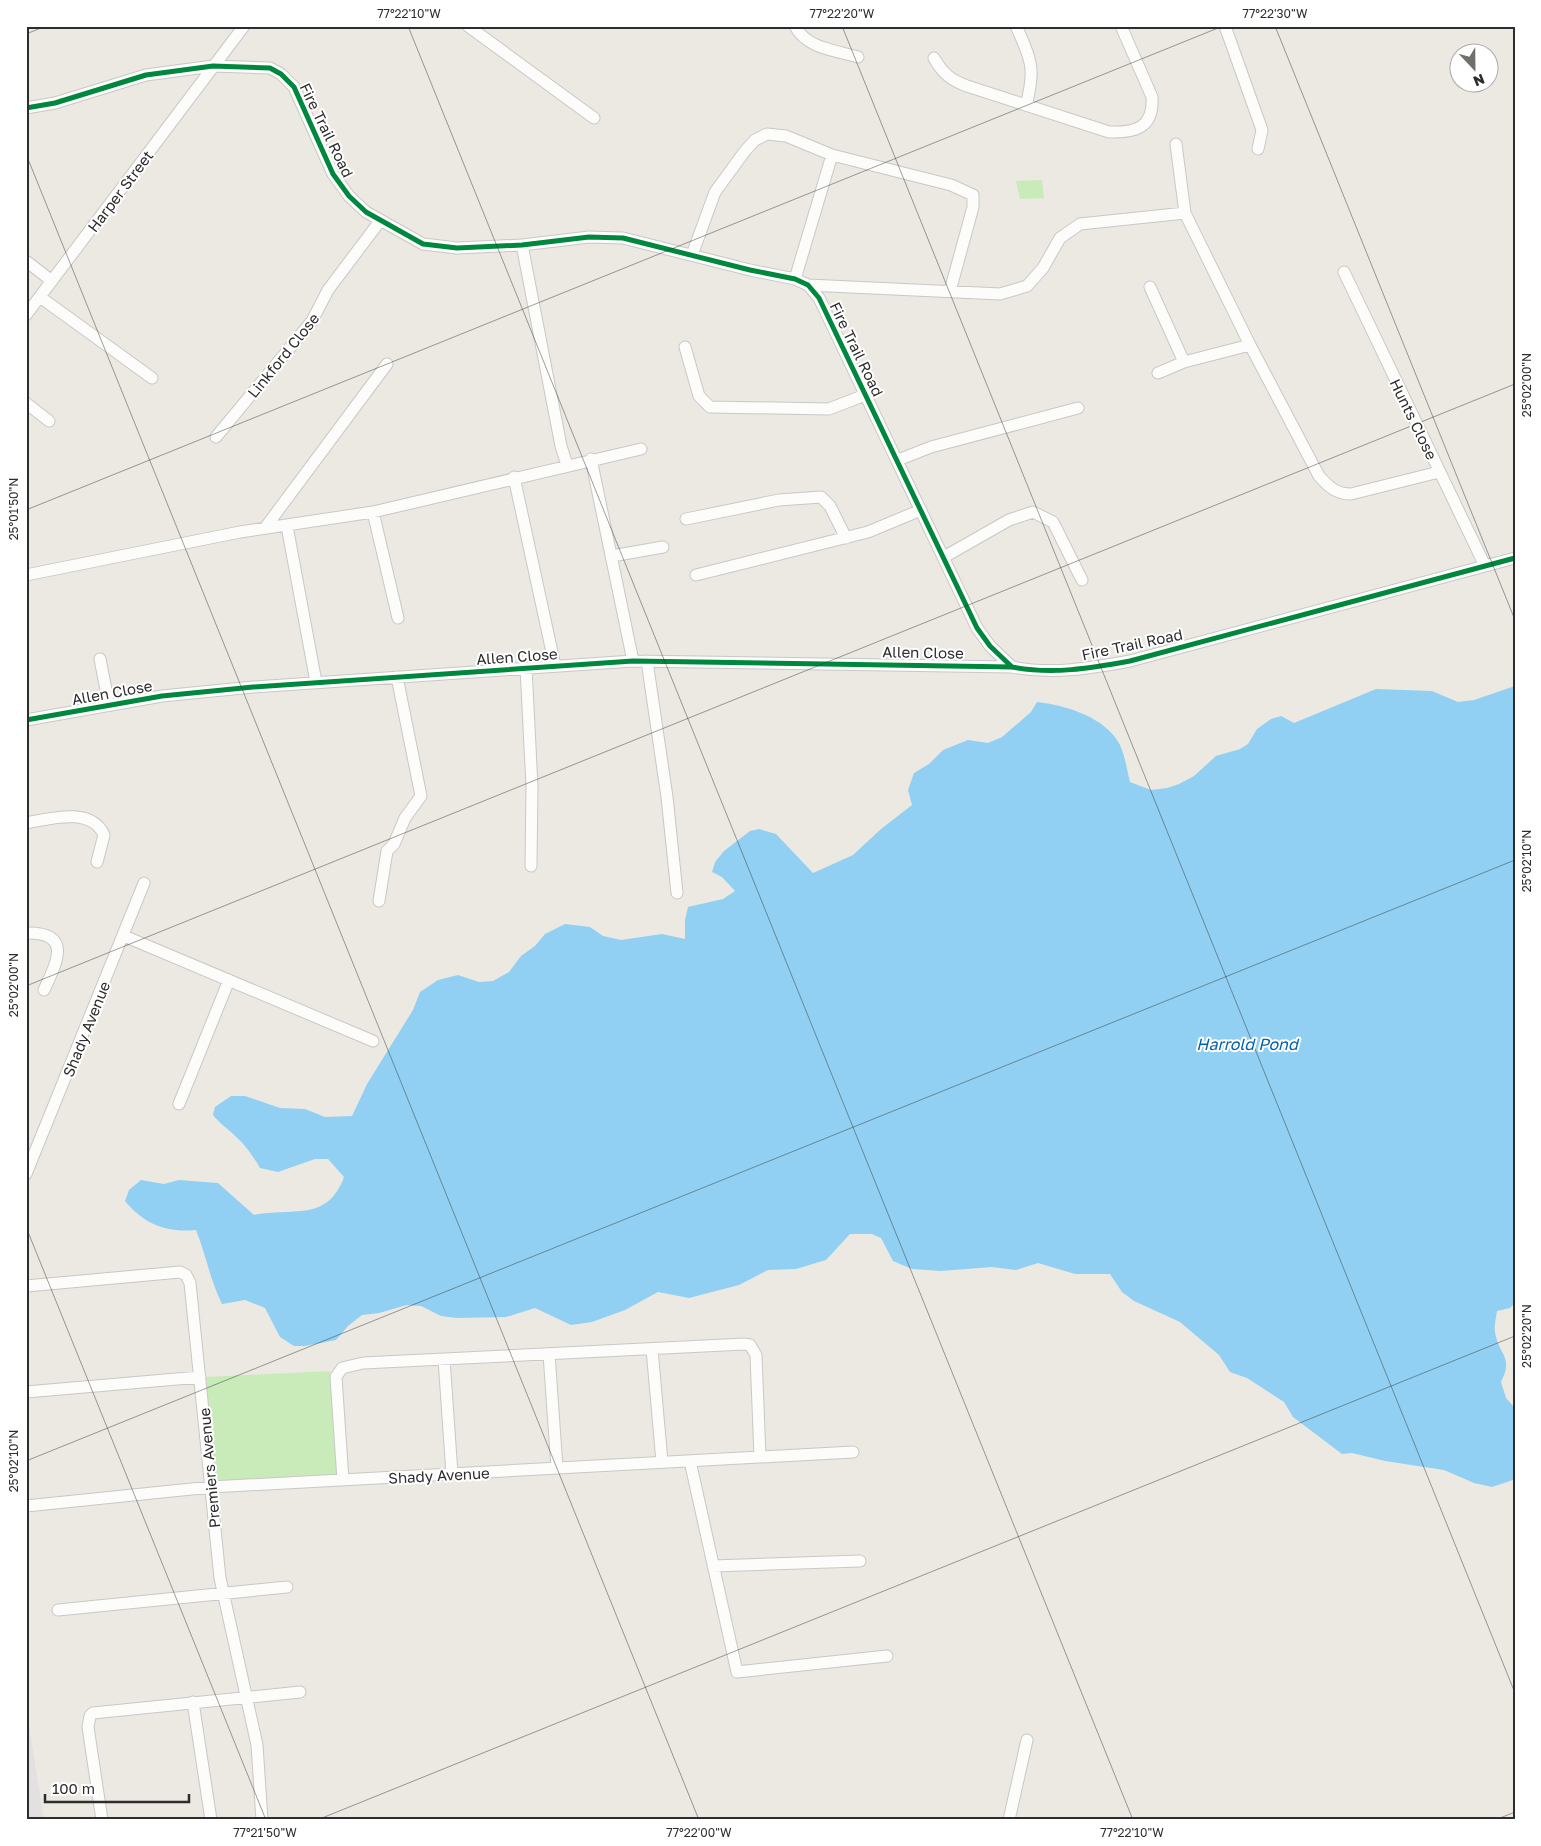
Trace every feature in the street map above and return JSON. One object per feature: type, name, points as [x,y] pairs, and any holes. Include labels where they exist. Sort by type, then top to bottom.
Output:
[{"type":"street","name":"Harper Street","points":[[26,315],[244,26]]},
{"type":"street","points":[[468,26],[594,118]]},
{"type":"street","points":[[795,26],[802,37],[812,44],[858,56]]},
{"type":"street","points":[[1016,26],[1032,61],[1031,87],[1026,105]]},
{"type":"street","points":[[934,58],[941,70],[951,80],[1109,132],[1132,132],[1145,122],[1152,110],[1152,97],[1120,26]]},
{"type":"street","points":[[1225,26],[1262,130],[1258,149]]},
{"type":"street","name":"Fire Trail Road","points":[[26,108],[55,103],[146,75],[213,66],[270,68],[285,78],[300,99],[337,181],[355,203],[380,221],[422,244],[457,248],[606,236],[623,238],[795,279],[808,285],[819,298],[977,628],[990,646],[1012,667],[1032,671],[1089,669],[1130,660],[1515,558]]},
{"type":"street","points":[[692,255],[715,192],[754,140],[767,134],[786,136],[832,155],[951,185],[973,195],[973,207],[950,291]]},
{"type":"street","points":[[1176,144],[1185,213],[1250,345],[1319,476],[1328,487],[1341,494],[1351,494],[1440,472]]},
{"type":"street","points":[[795,279],[832,155]]},
{"type":"street","points":[[808,285],[1000,294],[1027,286],[1043,268],[1060,238],[1080,224],[1185,213]]},
{"type":"street","name":"Linkford Close","points":[[216,437],[312,321],[328,290],[380,221]]},
{"type":"street","points":[[522,244],[561,446],[567,465]]},
{"type":"street","points":[[26,261],[52,281]]},
{"type":"street","name":"Hunts Close","points":[[1344,272],[1485,566]]},
{"type":"street","points":[[1150,287],[1184,362]]},
{"type":"street","points":[[40,297],[152,378]]},
{"type":"street","points":[[1158,373],[1184,362],[1250,345]]},
{"type":"street","points":[[685,347],[699,396],[710,407],[829,409],[865,395]]},
{"type":"street","points":[[265,528],[387,364]]},
{"type":"street","points":[[26,403],[49,421]]},
{"type":"street","points":[[898,460],[931,447],[1078,408]]},
{"type":"street","points":[[26,575],[265,528],[373,512],[591,459],[641,449]]},
{"type":"street","points":[[591,459],[633,661]]},
{"type":"street","points":[[514,478],[555,666]]},
{"type":"street","points":[[686,519],[779,500],[821,497],[830,506],[846,538]]},
{"type":"street","points":[[696,575],[868,532],[921,510]]},
{"type":"street","points":[[373,512],[398,618]]},
{"type":"street","points":[[944,558],[1009,520],[1033,512],[1053,522],[1082,580]]},
{"type":"street","points":[[287,526],[316,682]]},
{"type":"street","points":[[612,556],[663,547]]},
{"type":"street","points":[[100,659],[109,705]]},
{"type":"street","name":"Allen Close","points":[[26,720],[162,696],[316,682],[633,661],[1012,667]]},
{"type":"street","points":[[647,661],[667,797],[677,893]]},
{"type":"street","points":[[526,668],[532,786],[531,866]]},
{"type":"street","points":[[379,901],[387,851],[394,844],[405,818],[421,796],[396,677]]},
{"type":"street","points":[[26,823],[73,816],[94,823],[104,835],[97,862]]},
{"type":"street","name":"Shady Avenue","points":[[26,1174],[144,884]]},
{"type":"street","points":[[26,933],[49,936],[58,945],[56,965],[44,990]]},
{"type":"street","points":[[124,936],[373,1041]]},
{"type":"street","points":[[179,1104],[229,980]]},
{"type":"street","name":"Premiers Avenue","points":[[26,1286],[184,1273],[190,1283],[193,1295],[223,1594],[248,1697],[257,1745],[262,1820]]},
{"type":"street","points":[[343,1480],[336,1378],[338,1371],[347,1366],[363,1363],[744,1344],[754,1350],[756,1363],[760,1457]]},
{"type":"street","points":[[652,1348],[662,1462]]},
{"type":"street","points":[[549,1354],[557,1468]]},
{"type":"street","points":[[444,1359],[452,1474]]},
{"type":"street","points":[[26,1392],[200,1377]]},
{"type":"street","name":"Shady Avenue","points":[[26,1506],[211,1487],[853,1452]]},
{"type":"street","points":[[690,1461],[737,1672],[887,1656]]},
{"type":"street","points":[[713,1566],[860,1561]]},
{"type":"street","points":[[58,1610],[287,1587]]},
{"type":"street","points":[[102,1820],[88,1727],[90,1716],[98,1711],[300,1692]]},
{"type":"street","points":[[192,1702],[211,1820]]},
{"type":"street","points":[[1008,1820],[1027,1740]]},
{"type":"shaded area","points":[[26,1707],[44,1820],[26,1820]]},
{"type":"green space","points":[[1042,180],[1044,198],[1020,199],[1016,181]]},
{"type":"green space","points":[[330,1371],[338,1475],[216,1481],[206,1377]]},
{"type":"water","name":"Harrold Pond","points":[[1515,686],[1515,1303],[1510,1308],[1497,1311],[1495,1327],[1497,1340],[1506,1361],[1505,1373],[1501,1382],[1506,1398],[1515,1408],[1515,1476],[1513,1480],[1492,1487],[1474,1483],[1444,1470],[1385,1461],[1352,1453],[1342,1454],[1293,1417],[1284,1402],[1247,1378],[1230,1372],[1219,1355],[1180,1322],[1134,1301],[1122,1292],[1110,1274],[1075,1274],[1038,1263],[1016,1270],[992,1267],[941,1271],[912,1269],[893,1261],[881,1238],[872,1234],[850,1234],[826,1260],[796,1269],[768,1270],[739,1285],[689,1298],[658,1292],[625,1310],[592,1322],[571,1325],[535,1308],[506,1317],[456,1318],[441,1316],[421,1306],[407,1305],[379,1313],[362,1315],[348,1326],[336,1340],[305,1346],[294,1346],[280,1337],[265,1308],[245,1300],[222,1304],[214,1286],[196,1230],[175,1230],[156,1225],[140,1216],[125,1201],[129,1190],[141,1180],[164,1184],[179,1180],[218,1183],[254,1215],[295,1212],[318,1207],[337,1192],[344,1177],[328,1159],[315,1159],[278,1172],[260,1168],[241,1141],[213,1115],[215,1107],[231,1096],[245,1096],[280,1108],[305,1109],[325,1117],[352,1116],[367,1084],[413,1010],[420,992],[438,980],[458,975],[479,982],[493,981],[509,972],[521,956],[535,946],[545,934],[565,924],[590,927],[603,936],[621,940],[662,934],[685,939],[685,920],[688,907],[723,899],[735,891],[722,877],[712,872],[715,862],[724,851],[750,831],[759,829],[776,834],[813,873],[853,855],[881,829],[912,805],[908,790],[914,773],[929,764],[943,750],[968,740],[988,743],[1002,737],[1031,712],[1037,702],[1060,706],[1084,714],[1105,727],[1114,735],[1120,745],[1130,782],[1151,790],[1167,788],[1194,776],[1216,756],[1240,749],[1248,744],[1257,729],[1271,719],[1281,716],[1294,723],[1376,689],[1432,691],[1458,702],[1474,700]]},
{"type":"cycle path","points":[[26,108],[55,103],[146,75],[213,66],[270,68],[281,74],[294,87],[333,174],[349,196],[366,212],[423,244],[457,248],[522,245],[589,237],[623,238],[750,270],[795,279],[808,285],[819,298],[977,628],[990,646],[1012,667]]},
{"type":"cycle path","points":[[26,720],[162,696],[253,687],[633,661],[1012,667],[1042,670],[1086,668],[1130,661],[1515,558]]}]
